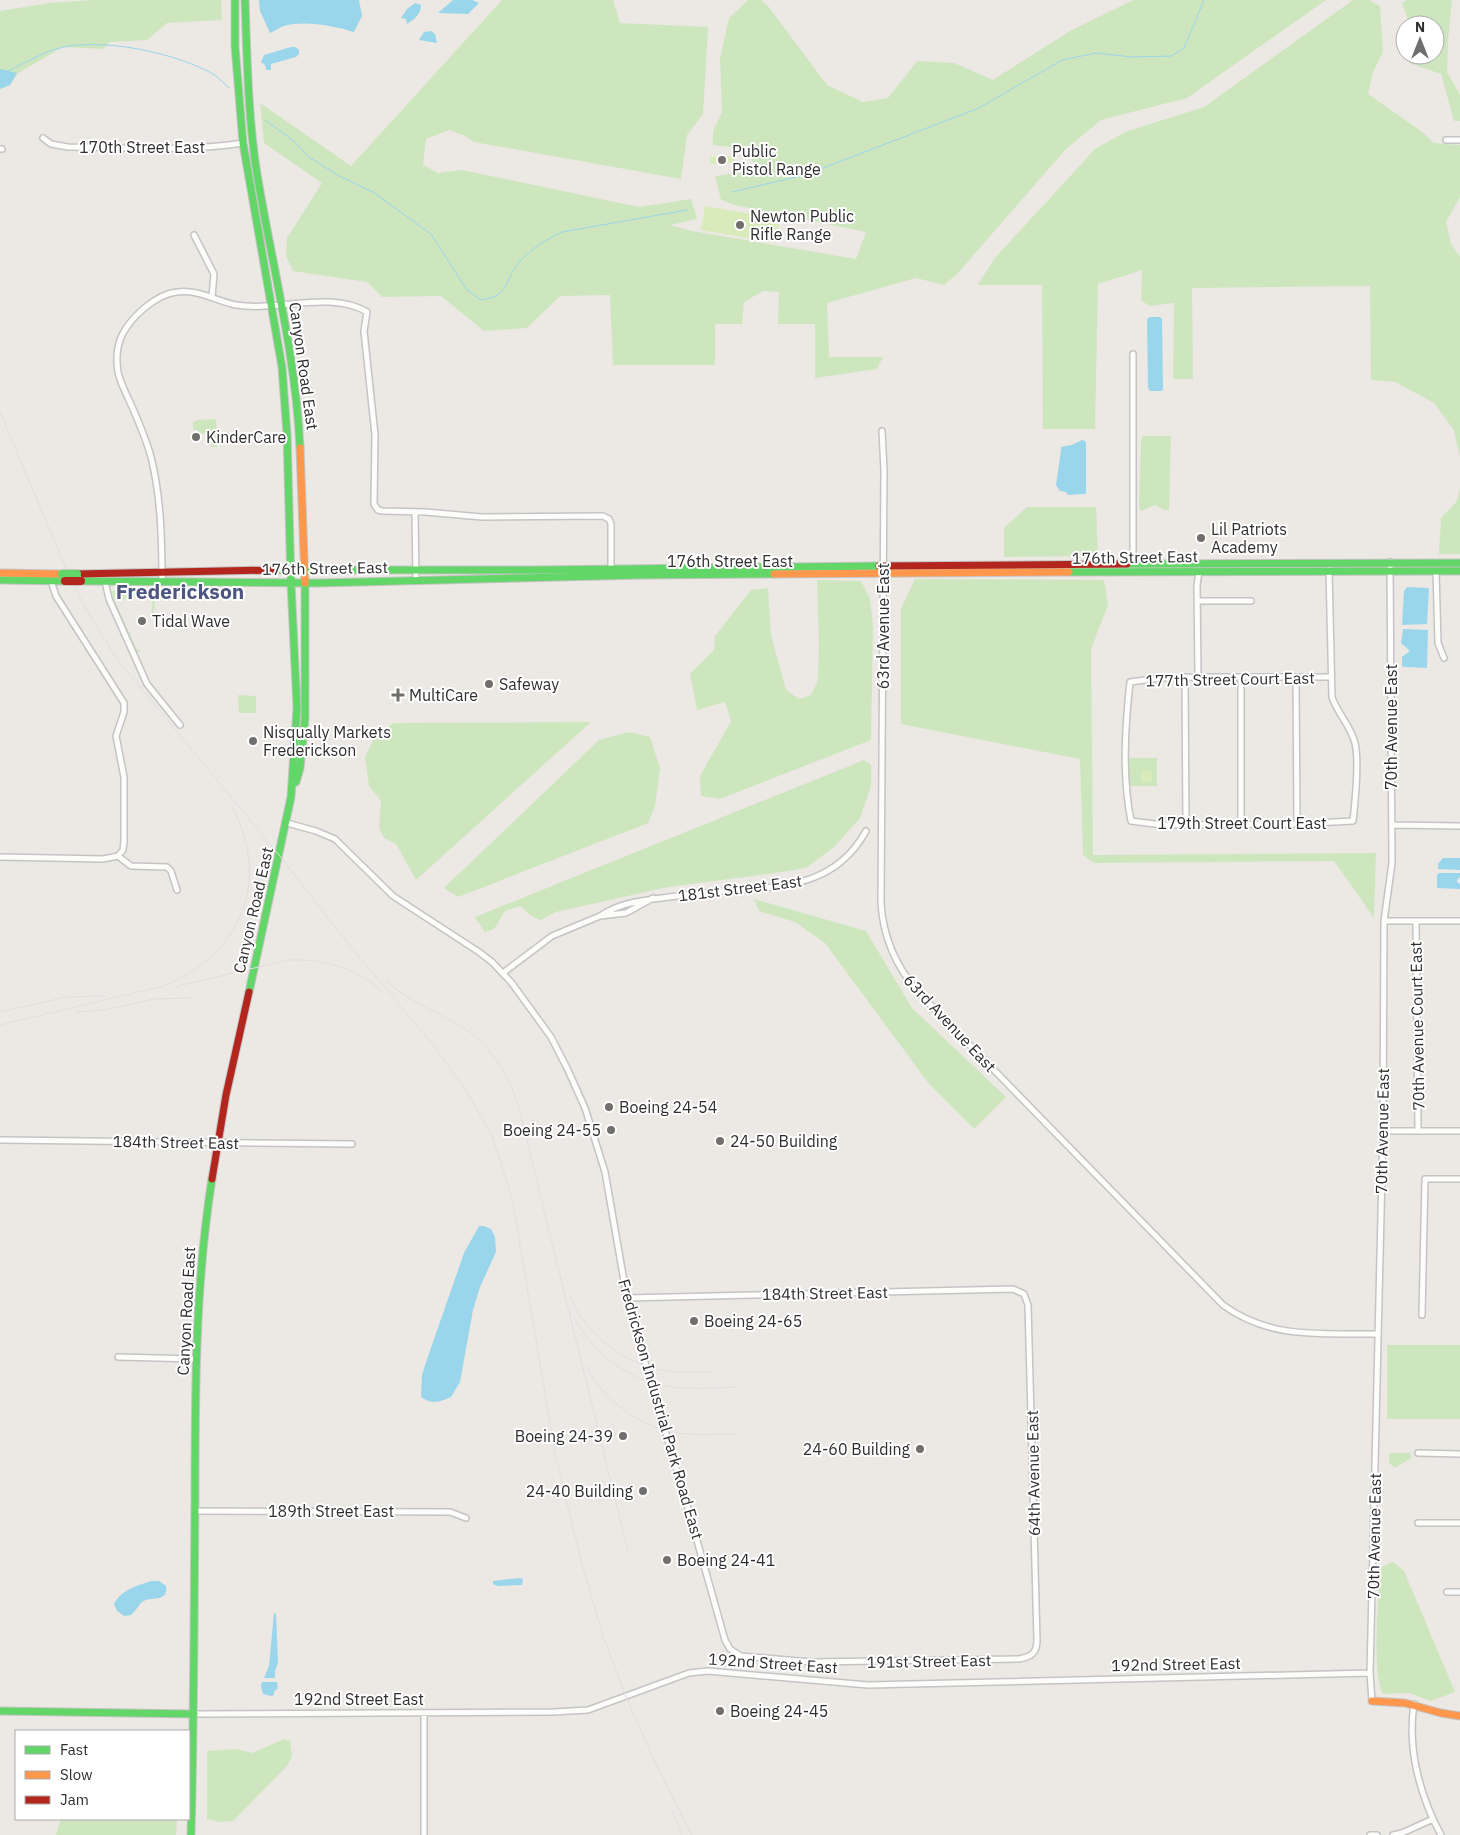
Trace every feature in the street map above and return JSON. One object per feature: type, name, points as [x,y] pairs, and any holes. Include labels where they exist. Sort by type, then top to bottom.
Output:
[{"type":"main road","name":"Canyon Road East","points":[[235,0],[235,46],[244,143],[285,394],[297,708],[292,797]]},
{"type":"main road","name":"Canyon Road East","points":[[191,1835],[194,1714],[196,1359],[205,1233],[218,1143],[235,1050],[300,768],[305,719],[304,569],[299,423],[282,305],[256,173],[248,94],[245,0]]},
{"type":"main road","points":[[244,143],[249,146],[256,173]]},
{"type":"main road","points":[[1072,572],[1074,568],[1101,563]]},
{"type":"main road","name":"176th Street East","points":[[0,573],[79,578],[105,582],[304,583],[782,574],[883,569],[1101,563],[1390,566],[1436,571],[1460,571]]},
{"type":"main road","name":"176th Street East","points":[[79,578],[162,572],[291,569],[416,570],[812,566],[1072,572],[1329,570],[1460,563]]},
{"type":"main road","points":[[782,574],[810,569],[812,566]]},
{"type":"main road","points":[[606,576],[613,573],[636,572],[641,570],[642,567]]},
{"type":"main road","name":"176th Street East","points":[[0,580],[51,581],[64,577]]},
{"type":"main road","points":[[1372,1701],[1414,1704],[1441,1713],[1460,1716]]},
{"type":"main road","name":"192nd Street East","points":[[0,1711],[194,1714]]},
{"type":"street","name":"170th Street East","points":[[43,138],[51,144],[68,146],[196,147],[244,143]]},
{"type":"street","points":[[1446,140],[1460,140]]},
{"type":"street","points":[[194,235],[214,274],[212,297]]},
{"type":"street","points":[[162,581],[162,538],[154,469],[146,441],[118,374],[117,364],[118,346],[126,328],[154,300],[165,294],[177,292],[197,293],[236,305],[271,306],[327,303],[350,305],[367,312],[364,331],[375,435],[374,504],[378,510],[382,512],[425,512],[482,517],[600,515],[609,519],[611,524],[611,568]]},
{"type":"street","points":[[135,308],[140,313]]},
{"type":"street","points":[[1133,354],[1133,563]]},
{"type":"street","name":"63rd Avenue East","points":[[882,431],[884,470],[881,903],[886,937],[892,954],[919,993],[1223,1305],[1247,1320],[1264,1327],[1283,1331],[1378,1334]]},
{"type":"street","points":[[415,512],[416,580]]},
{"type":"street","name":"70th Avenue East","points":[[1372,1701],[1370,1673],[1382,1132],[1384,921],[1392,863],[1390,566]]},
{"type":"street","points":[[1329,570],[1331,677]]},
{"type":"street","points":[[1198,677],[1197,601],[1199,571]]},
{"type":"street","points":[[1436,571],[1438,642],[1444,658]]},
{"type":"street","points":[[0,857],[103,859],[118,856],[124,842],[124,777],[116,736],[124,712],[122,700],[56,596],[51,581]]},
{"type":"street","points":[[105,582],[109,599],[147,684],[180,724]]},
{"type":"street","points":[[1197,601],[1251,601]]},
{"type":"street","points":[[1185,677],[1186,825]]},
{"type":"street","name":"177th Street Court East","points":[[1131,821],[1127,798],[1126,716],[1130,682],[1185,677],[1331,677]]},
{"type":"street","points":[[1241,677],[1241,825]]},
{"type":"street","points":[[1296,677],[1297,824]]},
{"type":"street","name":"179th Street Court East","points":[[1131,821],[1163,825],[1241,825],[1353,821],[1355,804],[1355,742],[1334,704],[1331,677]]},
{"type":"street","name":"Fredrickson Industrial Park Road East","points":[[287,823],[316,831],[335,839],[393,896],[492,962],[528,1004],[550,1038],[585,1108],[605,1172],[627,1298],[725,1640],[735,1653]]},
{"type":"street","points":[[1392,826],[1460,826]]},
{"type":"street","name":"181st Street East","points":[[503,973],[552,936],[600,916],[612,908],[644,899],[775,888],[809,880],[831,869],[845,858],[856,847],[866,831]]},
{"type":"street","points":[[118,856],[131,866],[167,867],[171,871],[177,890]]},
{"type":"street","name":"181st Street East","points":[[600,916],[626,913],[653,898]]},
{"type":"street","points":[[1384,921],[1460,921]]},
{"type":"street","name":"70th Avenue Court East","points":[[1416,921],[1418,1131]]},
{"type":"street","points":[[1382,1132],[1460,1131]]},
{"type":"street","name":"184th Street East","points":[[0,1140],[352,1144]]},
{"type":"street","points":[[1422,1315],[1425,1179],[1460,1179]]},
{"type":"street","name":"184th Street East","points":[[627,1298],[1013,1289],[1022,1293]]},
{"type":"street","name":"64th Avenue East","points":[[1022,1293],[1026,1296],[1028,1305],[1030,1355],[1037,1640],[1037,1646],[1032,1655]]},
{"type":"street","points":[[118,1357],[196,1359]]},
{"type":"street","points":[[1418,1454],[1460,1454]]},
{"type":"street","name":"189th Street East","points":[[195,1511],[450,1512],[466,1518]]},
{"type":"street","points":[[1418,1523],[1460,1523]]},
{"type":"street","points":[[1447,1592],[1460,1592]]},
{"type":"street","name":"191st Street East","points":[[735,1653],[744,1657],[811,1662],[1019,1659],[1032,1655]]},
{"type":"street","name":"192nd Street East","points":[[194,1714],[553,1712],[588,1710],[688,1673],[708,1671],[868,1685],[1370,1673]]},
{"type":"street","points":[[1414,1704],[1412,1738],[1416,1767],[1422,1792],[1432,1819],[1441,1835]]},
{"type":"street","points":[[424,1713],[424,1835]]},
{"type":"street","points":[[1393,1835],[1402,1833],[1432,1819]]},
{"type":"street","points":[[1370,1835],[1377,1835]]},
{"type":"green space","points":[[92,0],[221,0],[222,20],[167,23],[147,40],[110,42],[103,49],[63,47],[18,73],[10,85],[0,89],[0,11],[49,3]]},
{"type":"green space","points":[[502,0],[613,0],[620,23],[708,27],[703,114],[687,135],[681,179],[474,142],[465,136],[449,130],[426,139],[423,165],[438,173],[462,170],[639,207],[691,199],[697,219],[670,225],[692,231],[856,259],[866,232],[735,205],[721,200],[715,176],[762,170],[738,148],[713,145],[713,131],[722,112],[720,58],[729,18],[748,0],[761,0],[768,6],[827,85],[863,102],[888,98],[917,61],[954,63],[993,80],[1070,31],[1133,0],[1326,0],[1187,98],[1101,120],[1066,149],[957,274],[944,285],[916,278],[827,303],[829,357],[883,357],[877,369],[815,378],[815,324],[778,324],[779,292],[763,291],[744,302],[742,324],[715,324],[715,365],[613,365],[610,295],[560,296],[527,328],[484,331],[441,296],[382,297],[367,282],[293,271],[286,256],[287,238],[322,183],[264,143],[260,103],[351,166]]},
{"type":"green space","points":[[1353,0],[1369,0],[1380,6],[1383,52],[1373,72],[1368,94],[1421,131],[1434,143],[1460,145],[1460,197],[1446,222],[1451,244],[1460,257],[1460,457],[1454,430],[1434,403],[1395,382],[1371,380],[1370,286],[1192,288],[1193,379],[1173,379],[1174,303],[1149,306],[1141,300],[1142,270],[1098,284],[1095,429],[1043,429],[1042,285],[978,285],[994,259],[1095,149],[1125,132],[1204,107]]},
{"type":"green space","points":[[1407,0],[1452,0],[1447,72],[1460,95],[1460,121],[1454,121],[1441,74],[1415,65],[1445,65],[1445,15],[1406,15],[1402,3]]},
{"type":"green space","name":"Public Pistol Range","points":[[734,156],[734,163],[710,164],[709,157]]},
{"type":"green space","name":"Newton Public Rifle Range","points":[[705,206],[780,219],[775,243],[701,230]]},
{"type":"green space","points":[[216,419],[217,447],[211,447],[211,442],[214,441],[214,433],[198,434],[197,430],[193,429],[193,422]]},
{"type":"green space","points":[[1143,436],[1171,436],[1169,510],[1164,510],[1155,505],[1141,511],[1139,508],[1141,440]]},
{"type":"green space","points":[[1460,488],[1460,554],[1439,554],[1441,518],[1457,501]]},
{"type":"green space","points":[[1027,507],[1096,507],[1098,556],[1004,557],[1004,528]]},
{"type":"green space","points":[[915,579],[1104,580],[1108,605],[1091,649],[1093,855],[1376,853],[1374,918],[1334,861],[1094,863],[1083,855],[1080,759],[901,724],[901,609]]},
{"type":"green space","points":[[817,580],[861,581],[870,599],[873,624],[871,740],[720,799],[701,796],[700,776],[731,721],[725,702],[697,710],[690,674],[714,650],[715,636],[751,590],[768,588],[771,635],[786,690],[799,699],[811,695],[818,680]]},
{"type":"green space","points":[[112,591],[146,591],[154,600],[155,606],[153,611],[157,628],[151,610],[153,605],[150,597],[131,597],[122,600],[120,597],[114,599],[137,650],[141,651],[136,653],[111,601],[113,599]]},
{"type":"green space","points":[[235,594],[235,600],[233,597],[193,598],[193,595]]},
{"type":"green space","points":[[238,695],[256,696],[256,713],[239,713]]},
{"type":"green space","points":[[591,722],[416,880],[396,844],[384,838],[379,828],[381,801],[369,786],[365,757],[375,736],[394,723]]},
{"type":"green space","points":[[629,732],[650,737],[660,768],[655,806],[648,823],[458,897],[444,888],[599,740]]},
{"type":"green space","points":[[1128,758],[1157,758],[1157,786],[1128,786]]},
{"type":"green space","points":[[864,760],[871,765],[871,786],[860,818],[834,847],[806,868],[668,887],[556,912],[541,920],[531,916],[520,906],[505,911],[494,929],[485,932],[475,917]]},
{"type":"green space","points":[[1141,771],[1152,771],[1152,782],[1141,782]]},
{"type":"green space","points":[[754,899],[866,931],[912,1008],[1006,1097],[974,1129],[929,1084],[825,943],[795,922],[759,911]]},
{"type":"green space","points":[[1387,1345],[1460,1345],[1460,1419],[1387,1419]]},
{"type":"green space","points":[[1389,1453],[1410,1453],[1411,1458],[1395,1468],[1389,1463]]},
{"type":"green space","points":[[1393,1562],[1404,1571],[1455,1692],[1431,1701],[1409,1693],[1383,1694],[1379,1684],[1377,1669],[1377,1615],[1380,1568]]},
{"type":"green space","points":[[284,1739],[290,1741],[292,1756],[287,1766],[233,1821],[220,1822],[207,1819],[207,1751],[236,1749],[252,1753]]},
{"type":"green space","points":[[61,1820],[177,1820],[176,1835],[56,1835]]},
{"type":"water","points":[[259,0],[359,0],[362,16],[354,32],[329,26],[292,24],[270,33],[260,11]]},
{"type":"water","points":[[453,0],[472,0],[479,3],[468,14],[438,13]]},
{"type":"water","points":[[415,3],[421,5],[419,14],[407,24],[406,19],[401,18],[407,9]]},
{"type":"water","points":[[431,31],[435,34],[437,43],[419,40],[424,32]]},
{"type":"water","points":[[296,47],[299,50],[299,54],[296,57],[271,64],[271,70],[266,70],[265,65],[261,62],[264,55]]},
{"type":"water","points":[[0,69],[17,73],[10,85],[0,89]]},
{"type":"water","points":[[1150,317],[1160,317],[1162,319],[1162,391],[1150,391],[1148,388],[1147,319]]},
{"type":"water","points":[[1082,440],[1086,443],[1086,493],[1068,495],[1066,492],[1060,491],[1056,485],[1061,447],[1072,445]]},
{"type":"water","points":[[1407,587],[1429,589],[1427,624],[1402,625],[1404,591]]},
{"type":"water","points":[[1403,629],[1428,630],[1427,668],[1402,666],[1402,657],[1410,651],[1401,643]]},
{"type":"water","points":[[1443,858],[1460,858],[1460,870],[1438,869],[1438,864]]},
{"type":"water","points":[[1439,873],[1460,873],[1457,882],[1460,884],[1460,889],[1437,888],[1437,875]]},
{"type":"water","points":[[479,1226],[491,1229],[495,1237],[496,1252],[480,1287],[473,1310],[460,1382],[451,1397],[439,1401],[429,1401],[421,1397],[422,1375],[464,1253]]},
{"type":"water","points":[[523,1579],[522,1585],[498,1586],[493,1584],[493,1581]]},
{"type":"water","points":[[159,1581],[166,1586],[166,1592],[162,1597],[142,1602],[131,1615],[124,1616],[117,1611],[114,1604],[121,1595],[136,1586]]},
{"type":"water","points":[[274,1613],[276,1614],[278,1663],[275,1678],[264,1678],[269,1666]]},
{"type":"water","points":[[262,1682],[277,1682],[278,1690],[276,1689],[274,1695],[271,1696],[263,1694]]},
{"type":"waterway","points":[[732,192],[805,175],[979,108],[1062,60],[1096,53],[1132,57],[1172,56],[1184,48],[1204,0]]},
{"type":"waterway","points":[[8,71],[56,49],[74,45],[94,44],[137,49],[180,60],[215,75],[229,88]]},
{"type":"waterway","points":[[265,120],[294,141],[309,157],[341,177],[373,192],[431,234],[467,290],[481,300],[498,295],[506,286],[520,261],[550,238],[562,232],[687,210]]},
{"type":"railway","points":[[0,412],[83,604],[116,658],[279,855],[346,941],[430,1041],[466,1090],[492,1136],[512,1198],[556,1458],[582,1564],[603,1636],[629,1704],[657,1766],[692,1835]]},
{"type":"railway","points":[[0,1025],[163,986],[190,972],[212,955],[230,935],[242,912],[249,887],[249,861],[243,833],[231,805]]},
{"type":"railway","points":[[174,987],[288,960],[301,960],[326,963],[349,970],[360,975],[381,990]]},
{"type":"railway","points":[[386,980],[410,999],[466,1029],[486,1047],[502,1068],[508,1080],[518,1105],[628,1551]]},
{"type":"railway","points":[[0,1012],[66,997],[105,996]]},
{"type":"railway","points":[[76,1012],[105,1010],[153,999],[192,998]]},
{"type":"railway","points":[[569,1295],[577,1311],[598,1337],[626,1357],[658,1369],[675,1372],[710,1372]]},
{"type":"railway","points":[[574,1318],[594,1346],[633,1376],[665,1386],[682,1388],[736,1387]]},
{"type":"railway","points":[[586,1365],[593,1378],[613,1401],[624,1410],[650,1425],[686,1434],[737,1434]]},
{"type":"railway","points":[[672,1810],[682,1835]]},
{"type":"traffic: fast","points":[[235,0],[235,46],[243,143],[282,367],[287,434],[291,583]]},
{"type":"traffic: fast","points":[[245,0],[248,87],[254,153],[289,345],[298,414],[300,448]]},
{"type":"traffic: fast","points":[[1127,564],[1460,563]]},
{"type":"traffic: fast","points":[[274,570],[536,570],[879,566]]},
{"type":"traffic: fast","points":[[1069,572],[1460,571]]},
{"type":"traffic: fast","points":[[62,574],[77,574]]},
{"type":"traffic: fast","points":[[81,581],[319,583],[643,575],[774,574]]},
{"type":"traffic: fast","points":[[0,580],[65,581]]},
{"type":"traffic: fast","points":[[249,992],[291,797],[297,708],[291,583]]},
{"type":"traffic: fast","points":[[296,782],[300,768],[305,719],[305,583]]},
{"type":"traffic: fast","points":[[191,1835],[197,1340],[202,1259],[212,1179]]},
{"type":"traffic: fast","points":[[0,1711],[194,1714]]},
{"type":"traffic: slow","points":[[300,448],[305,583]]},
{"type":"traffic: slow","points":[[774,574],[1069,572]]},
{"type":"traffic: slow","points":[[0,573],[62,574]]},
{"type":"traffic: slow","points":[[1372,1701],[1405,1703],[1460,1716]]},
{"type":"traffic: jam","points":[[879,566],[1127,564]]},
{"type":"traffic: jam","points":[[77,574],[274,570]]},
{"type":"traffic: jam","points":[[65,581],[81,581]]},
{"type":"traffic: jam","points":[[212,1179],[226,1095],[249,992]]},
{"type":"place","name":"Public Pistol Range","points":[[722,160]]},
{"type":"place","name":"Newton Public Rifle Range","points":[[740,225]]},
{"type":"place","name":"KinderCare","points":[[196,437]]},
{"type":"place","name":"Lil Patriots Academy","points":[[1201,538]]},
{"type":"place","name":"Tidal Wave","points":[[142,621]]},
{"type":"place","name":"Safeway","points":[[489,684]]},
{"type":"place","name":"MultiCare","points":[[398,695]]},
{"type":"place","name":"Nisqually Markets Frederickson","points":[[253,741]]},
{"type":"place","name":"Boeing 24-54","points":[[609,1107]]},
{"type":"place","name":"Boeing 24-55","points":[[611,1130]]},
{"type":"place","name":"24-50 Building","points":[[720,1141]]},
{"type":"place","name":"Boeing 24-65","points":[[694,1321]]},
{"type":"place","name":"Boeing 24-39","points":[[623,1436]]},
{"type":"place","name":"24-60 Building","points":[[920,1449]]},
{"type":"place","name":"24-40 Building","points":[[643,1491]]},
{"type":"place","name":"Boeing 24-41","points":[[667,1560]]},
{"type":"place","name":"Boeing 24-45","points":[[720,1711]]},
{"type":"district","name":"Frederickson","points":[[180,592]]}]
